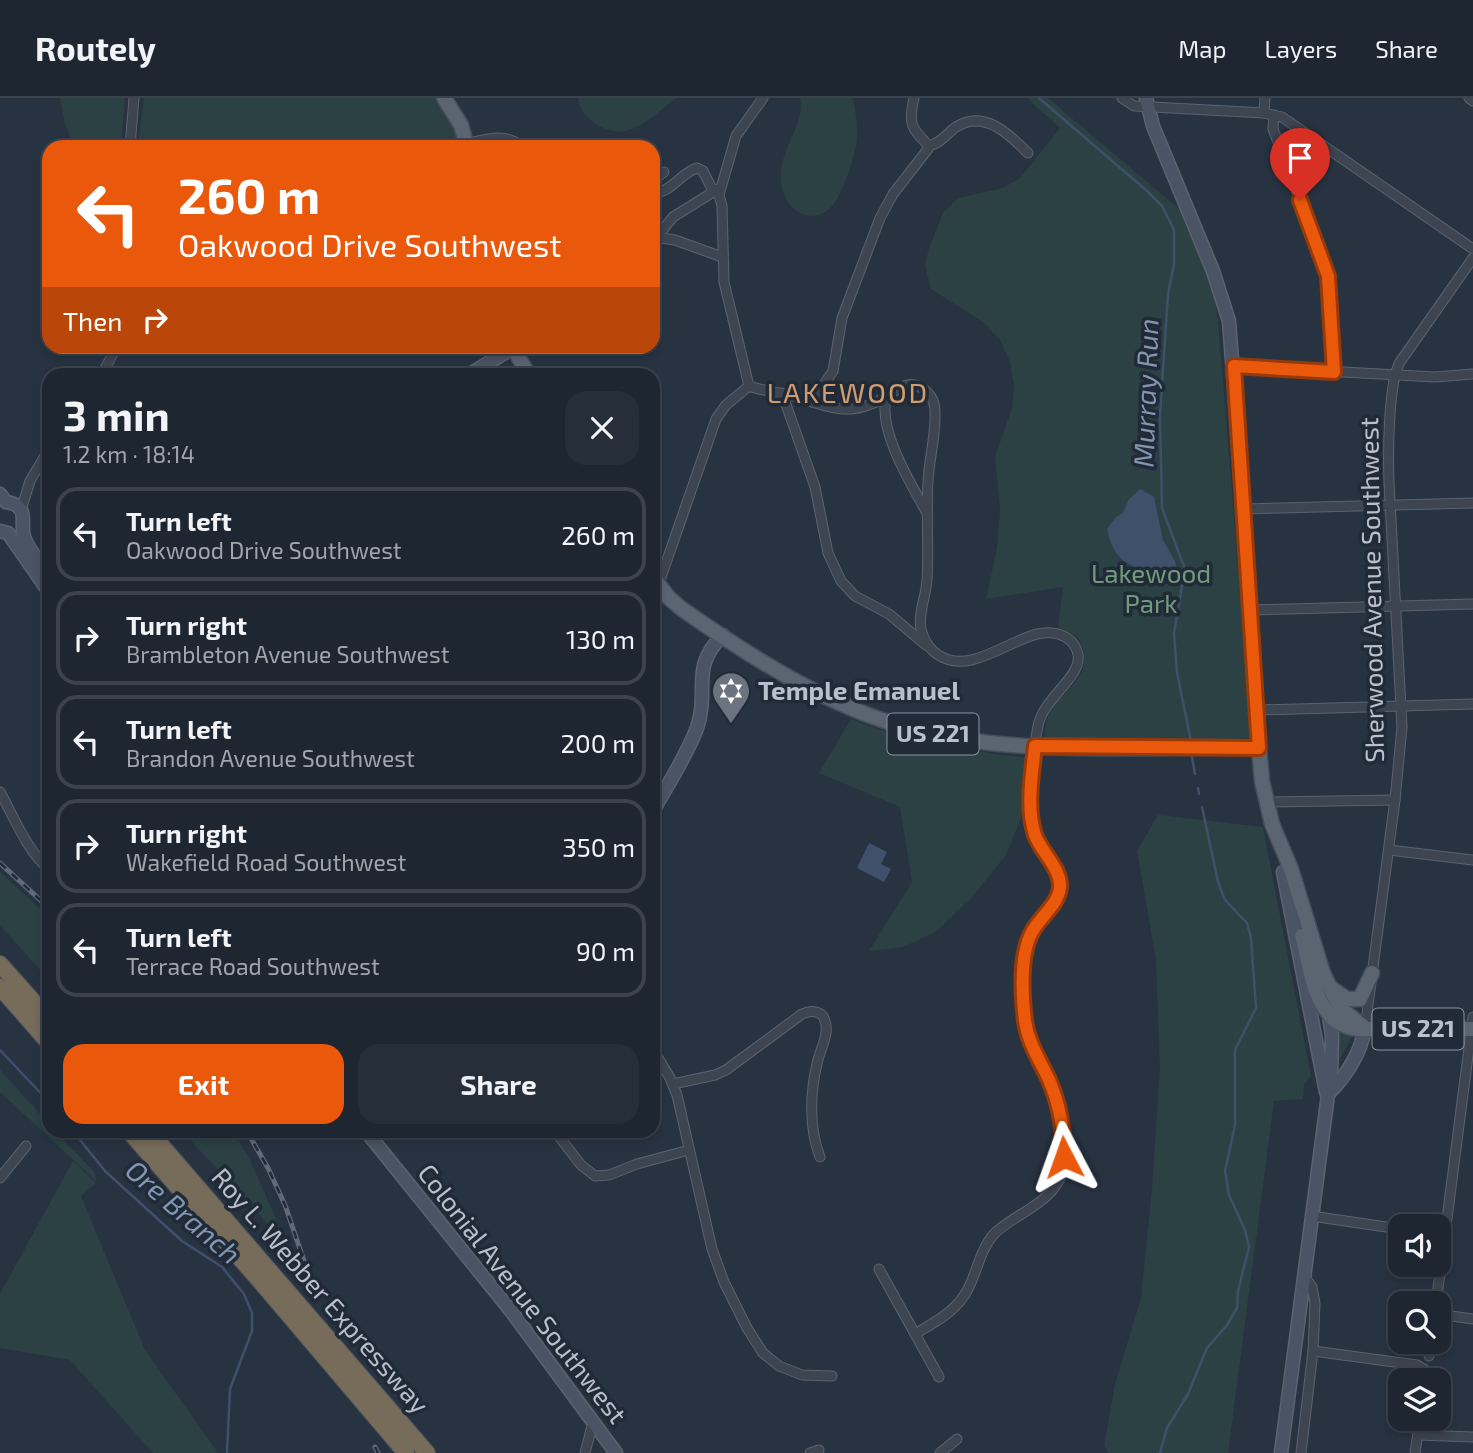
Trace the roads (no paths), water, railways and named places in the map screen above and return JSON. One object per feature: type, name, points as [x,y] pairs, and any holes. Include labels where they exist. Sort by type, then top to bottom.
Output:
[{"type":"highway","points":[[0,964],[42,1011]]},
{"type":"highway","points":[[0,987],[42,1035]]},
{"type":"highway","name":"Roy L. Webber Expressway","points":[[135,1138],[406,1453]]},
{"type":"highway","name":"Roy L. Webber Expressway","points":[[155,1138],[427,1453]]},
{"type":"main road","points":[[444,98],[456,115],[465,140]]},
{"type":"main road","points":[[1147,102],[1153,126],[1225,305],[1234,366],[1259,748]]},
{"type":"main road","points":[[480,368],[502,354]]},
{"type":"main road","points":[[4,501],[21,510],[23,517],[16,531],[4,532]]},
{"type":"main road","points":[[21,525],[25,541],[42,566]]},
{"type":"main road","points":[[4,532],[42,583]]},
{"type":"main road","name":"US 221","points":[[660,585],[682,609],[814,691],[882,720],[931,734],[1035,746],[1259,748],[1266,802],[1280,847],[1291,869],[1326,979],[1340,1008],[1365,1027]]},
{"type":"main road","points":[[660,799],[696,730],[701,707],[704,660],[711,647],[723,635]]},
{"type":"main road","name":"US 221","points":[[1280,847],[1283,872],[1307,952],[1314,989],[1329,1014],[1351,1028],[1473,1025]]},
{"type":"main road","points":[[1283,872],[1327,1096]]},
{"type":"main road","points":[[1326,979],[1347,999],[1357,1000],[1364,994],[1372,973]]},
{"type":"main road","points":[[1280,1453],[1332,1057],[1326,979]]},
{"type":"main road","name":"Sherwood Avenue Southwest","points":[[1327,1096],[1365,1027]]},
{"type":"main road","name":"Colonial Avenue Southwest","points":[[371,1138],[511,1311],[615,1453]]},
{"type":"street","points":[[131,140],[134,98]]},
{"type":"street","points":[[660,231],[673,217],[718,192],[736,136],[763,98]]},
{"type":"street","points":[[914,98],[910,121],[929,146]]},
{"type":"street","points":[[1122,98],[1134,106],[1147,102],[1269,114],[1291,122],[1473,249]]},
{"type":"street","points":[[1265,98],[1273,129],[1327,271],[1334,372]]},
{"type":"street","points":[[1469,98],[1473,101]]},
{"type":"street","points":[[812,402],[833,371],[842,318],[880,218],[893,194],[929,146],[940,142],[957,127],[979,120],[999,128],[1028,153]]},
{"type":"street","points":[[483,140],[510,140]]},
{"type":"street","points":[[660,192],[697,168],[703,171],[718,192],[723,214],[724,282],[749,386]]},
{"type":"street","points":[[660,175],[664,172]]},
{"type":"street","points":[[660,238],[694,246],[722,257]]},
{"type":"street","name":"Sherwood Avenue Southwest","points":[[1365,1027],[1395,800],[1402,706],[1388,451],[1395,375],[1400,362],[1473,258]]},
{"type":"street","points":[[1234,366],[1435,377],[1473,374]]},
{"type":"street","points":[[749,386],[852,409],[874,403],[902,386],[915,385],[927,392],[934,404],[935,419],[928,477],[927,578],[920,617],[928,646]]},
{"type":"street","points":[[660,570],[716,419],[726,405],[749,386]]},
{"type":"street","points":[[782,393],[815,487],[828,553],[841,581],[855,596],[898,620],[945,659],[962,662],[988,655],[1034,636],[1058,634],[1068,638],[1078,654],[1077,666],[1072,676],[1043,709],[1035,746],[1030,795],[1032,826],[1040,848],[1056,872],[1060,886],[1057,896],[1029,939],[1024,964],[1027,1035],[1049,1080],[1060,1115],[1064,1142],[1063,1169],[1051,1191],[991,1237],[969,1288],[959,1303],[939,1320],[915,1334]]},
{"type":"street","points":[[887,395],[884,410],[889,430],[900,462],[928,515]]},
{"type":"street","points":[[21,510],[30,481],[42,461]]},
{"type":"street","points":[[4,501],[30,481]]},
{"type":"street","points":[[1244,509],[1473,503]]},
{"type":"street","points":[[1251,610],[1473,604]]},
{"type":"street","points":[[1257,710],[1473,704]]},
{"type":"street","points":[[0,792],[42,864]]},
{"type":"street","points":[[1266,802],[1395,800]]},
{"type":"street","points":[[1389,850],[1473,860]]},
{"type":"street","points":[[673,1084],[726,1070],[802,1014],[813,1011],[822,1016],[826,1026],[816,1066],[813,1104],[815,1138],[820,1157]]},
{"type":"street","points":[[1445,1214],[1473,1025]]},
{"type":"street","points":[[660,1061],[673,1084],[681,1109],[716,1264],[756,1344],[770,1360],[790,1371],[816,1377],[832,1376]]},
{"type":"street","points":[[560,1138],[581,1166],[595,1176],[608,1175],[689,1150]]},
{"type":"street","points":[[0,1178],[26,1146]]},
{"type":"street","points":[[1311,1216],[1388,1226]]},
{"type":"street","points":[[878,1269],[939,1377]]},
{"type":"street","points":[[1301,1453],[1313,1351],[1315,1303],[1311,1287],[1304,1276]]},
{"type":"street","points":[[1451,1316],[1473,1319]]},
{"type":"street","points":[[1313,1351],[1395,1361],[1417,1365],[1419,1368]]},
{"type":"street","points":[[585,1453],[593,1422]]},
{"type":"street","points":[[1416,1453],[1418,1431]]},
{"type":"street","points":[[1418,1434],[1473,1437]]},
{"type":"street","points":[[940,1453],[957,1439]]},
{"type":"water","points":[[1140,489],[1154,497],[1163,540],[1178,572],[1153,571],[1132,566],[1124,561],[1111,543],[1107,529],[1116,517],[1123,513],[1129,499]]},
{"type":"water","points":[[869,843],[887,852],[881,864],[891,869],[884,882],[857,868]]},
{"type":"waterway","name":"Murray Run","points":[[1039,98],[1147,191],[1162,206],[1174,230],[1174,264],[1168,294],[1160,415],[1162,508],[1185,569],[1174,633],[1177,673],[1191,741]]},
{"type":"waterway","name":"Murray Run","points":[[1192,757],[1195,774]]},
{"type":"waterway","name":"Murray Run","points":[[1198,788],[1199,794]]},
{"type":"waterway","name":"Murray Run","points":[[1160,1453],[1167,1428],[1188,1394],[1207,1348],[1227,1325],[1237,1308],[1238,1291],[1249,1247],[1245,1230],[1229,1195],[1225,1171],[1235,1125],[1235,1050],[1256,1008],[1251,938],[1247,923],[1225,900],[1218,882],[1202,807]]},
{"type":"waterway","name":"Ore Branch","points":[[0,1050],[42,1095]]},
{"type":"waterway","name":"Ore Branch","points":[[78,1138],[105,1171],[182,1241],[222,1267],[244,1294],[252,1313],[252,1331],[230,1389],[227,1453]]},
{"type":"railway","points":[[0,863],[42,902]]},
{"type":"railway","points":[[251,1138],[285,1205],[315,1293]]},
{"type":"railway","points":[[375,1447],[378,1453]]},
{"type":"place","name":"Temple Emanuel","points":[[731,725]]},
{"type":"district","name":"LAKEWOOD","points":[[848,393]]},
{"type":"park label","name":"Lakewood Park","points":[[1151,589]]}]
